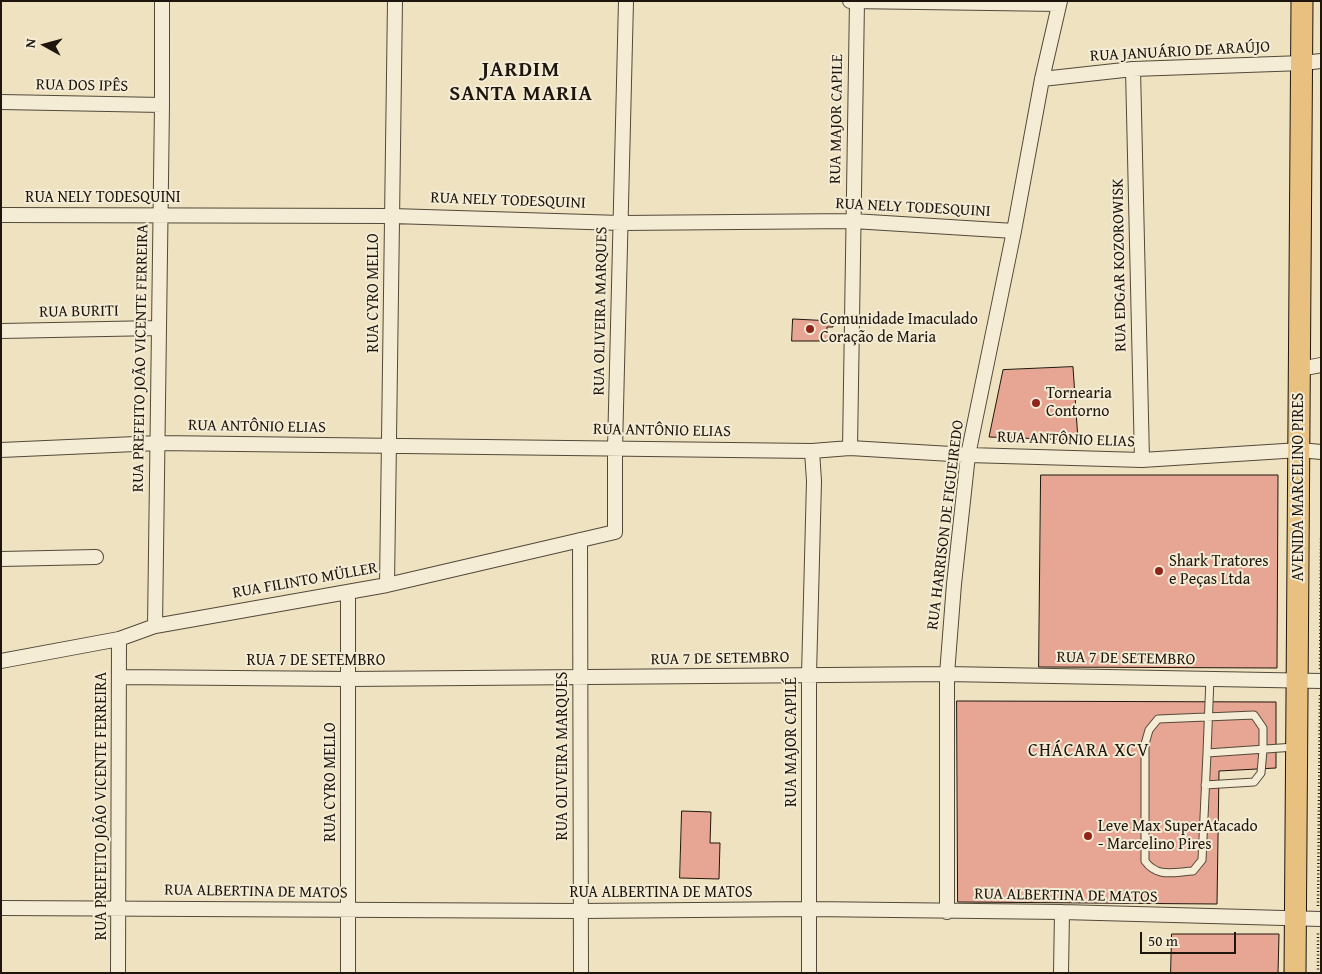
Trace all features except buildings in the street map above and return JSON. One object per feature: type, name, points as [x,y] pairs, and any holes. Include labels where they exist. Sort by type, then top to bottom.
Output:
[{"type":"main road","name":"AVENIDA MARCELINO PIRES","points":[[1295,973],[1300,369],[1312,62],[1302,1]]},
{"type":"street","name":"RUA PREFEITO JOÃO VICENTE FERREIRA","points":[[154,626],[158,443],[162,1]]},
{"type":"street","name":"RUA CYRO MELLO","points":[[387,585],[395,1]]},
{"type":"street","name":"RUA OLIVEIRA MARQUES","points":[[614,532],[626,1]]},
{"type":"street","points":[[850,1],[1059,2]]},
{"type":"street","name":"RUA MAJOR CAPILE","points":[[850,448],[857,1]]},
{"type":"street","name":"RUA HARRISON DE FIGUEIREDO","points":[[947,912],[947,674],[954,584],[968,454],[1059,2]]},
{"type":"street","name":"RUA JANUÁRIO DE ARAÚJO","points":[[1042,79],[1133,69],[1312,62]]},
{"type":"street","name":"RUA EDGAR KOZOROWISK","points":[[1133,69],[1142,460]]},
{"type":"street","name":"RUA DOS IPÊS","points":[[1,102],[162,106]]},
{"type":"street","name":"RUA NELY TODESQUINI","points":[[1,215],[392,216],[621,223],[853,221],[1014,231]]},
{"type":"street","name":"RUA BURITI","points":[[1,330],[158,328]]},
{"type":"street","points":[[1300,369],[1321,365]]},
{"type":"street","name":"RUA ANTÔNIO ELIAS","points":[[1,450],[158,443],[812,451],[850,448],[1142,460],[1300,450],[1321,452]]},
{"type":"street","name":"RUA MAJOR CAPILÉ","points":[[810,973],[809,675],[814,481],[812,451]]},
{"type":"street","name":"RUA FILINTO MÜLLER","points":[[1,661],[119,638],[154,626],[387,585],[614,532]]},
{"type":"street","name":"RUA OLIVEIRA MARQUES","points":[[580,540],[581,973]]},
{"type":"street","points":[[1,559],[96,557]]},
{"type":"street","name":"RUA CYRO MELLO","points":[[348,592],[348,973]]},
{"type":"street","name":"RUA PREFEITO JOÃO VICENTE FERREIRA","points":[[118,973],[119,638]]},
{"type":"street","name":"RUA 7 DE SETEMBRO","points":[[120,677],[349,679],[947,674],[1320,681]]},
{"type":"street","name":"RUA ALBERTINA DE MATOS","points":[[1,908],[118,907],[581,911],[810,909],[1062,912],[1320,919]]},
{"type":"street","points":[[1061,973],[1062,912]]},
{"type":"lane","points":[[1206,785],[1254,782],[1261,773],[1263,728],[1254,715],[1208,717],[1158,719],[1149,730],[1145,744],[1145,861],[1151,869],[1161,873],[1193,871],[1202,860],[1206,785],[1208,717],[1210,678]]},
{"type":"lane","points":[[1207,753],[1298,746]]},
{"type":"path","points":[[1318,973],[1320,919],[1321,538]]},
{"type":"place","name":"Comunidade Imaculado Coração de Maria","points":[[810,329]]},
{"type":"place","name":"Tornearia Contorno","points":[[1036,403]]},
{"type":"place","name":"Shark Tratores e Peças Ltda","points":[[1159,571]]},
{"type":"place","name":"Leve Max SuperAtacado - Marcelino Pires","points":[[1088,836]]},
{"type":"district","name":"JARDIM SANTA MARIA","points":[[521,83]]},
{"type":"district","name":"CHÁCARA XCV","points":[[1089,751]]}]
